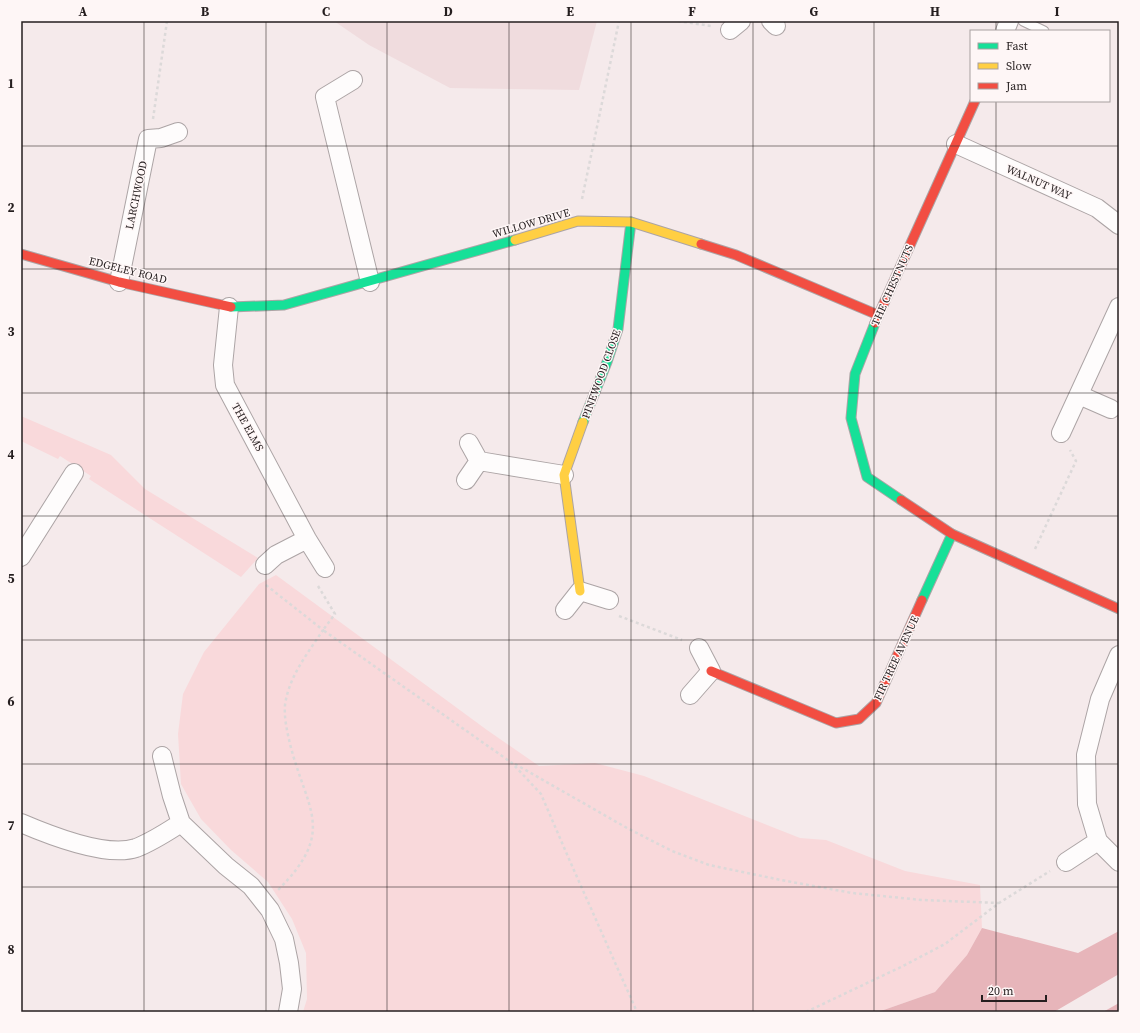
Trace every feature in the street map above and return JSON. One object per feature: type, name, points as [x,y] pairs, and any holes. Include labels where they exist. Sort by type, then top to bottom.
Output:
[{"type":"street","points":[[353,80],[325,97],[370,282]]},
{"type":"street","name":"THE CHESTNUTS","points":[[952,534],[866,477],[851,418],[855,374],[878,314],[975,102]]},
{"type":"street","points":[[148,139],[161,138],[178,132]]},
{"type":"street","name":"LARCHWOOD","points":[[119,282],[148,139]]},
{"type":"street","name":"WALNUT WAY","points":[[956,144],[1097,208],[1118,223]]},
{"type":"street","name":"WILLOW DRIVE","points":[[229,307],[284,305],[370,282],[578,221],[631,222],[736,255],[878,314]]},
{"type":"street","name":"PINEWOOD CLOSE","points":[[580,591],[564,475],[571,451],[607,362],[618,329],[631,222]]},
{"type":"street","name":"EDGELEY ROAD","points":[[21,254],[119,282],[229,307]]},
{"type":"street","name":"THE ELMS","points":[[229,307],[223,365],[225,384],[307,539],[325,568]]},
{"type":"street","points":[[1061,433],[1119,307]]},
{"type":"street","points":[[1078,395],[1111,409]]},
{"type":"street","points":[[469,443],[479,461]]},
{"type":"street","points":[[479,461],[564,475]]},
{"type":"street","points":[[466,480],[479,461]]},
{"type":"street","points":[[21,557],[74,473]]},
{"type":"street","points":[[952,534],[1119,609]]},
{"type":"street","name":"FIR TREE AVENUE","points":[[710,671],[836,723],[859,719],[876,703],[952,534]]},
{"type":"street","points":[[263,572],[276,555],[307,539]]},
{"type":"street","points":[[565,610],[580,591],[609,600]]},
{"type":"street","points":[[690,695],[710,671],[699,648]]},
{"type":"street","points":[[1119,655],[1100,699],[1086,755],[1087,804],[1098,841],[1119,862]]},
{"type":"street","points":[[162,756],[172,796],[182,823],[226,866],[251,886],[265,903],[284,939],[292,989],[288,1012]]},
{"type":"street","points":[[21,823],[61,839],[111,850],[135,848],[182,823]]},
{"type":"street","points":[[1066,862],[1098,841]]},
{"type":"lane","points":[[1023,21],[1042,30]]},
{"type":"path","points":[[148,139],[156,109],[167,21]]},
{"type":"path","points":[[578,221],[619,21]]},
{"type":"path","points":[[678,21],[735,25]]},
{"type":"path","points":[[1026,567],[1076,461],[1061,433]]},
{"type":"path","points":[[265,903],[302,864],[310,847],[314,829],[310,807],[287,730],[285,705],[294,676],[335,614],[313,579],[325,568]]},
{"type":"path","points":[[263,572],[271,590],[323,630],[512,763],[627,828],[672,851],[709,865],[781,880],[852,892],[922,900],[999,902]]},
{"type":"path","points":[[609,600],[614,614],[699,648]]},
{"type":"path","points":[[512,763],[541,794],[637,1012]]},
{"type":"path","points":[[806,1012],[903,966],[945,944],[999,902],[1066,862]]},
{"type":"shaded area","points":[[334,21],[597,21],[579,90],[450,88],[369,45]]},
{"type":"shaded area","points":[[21,416],[111,455],[145,489],[258,558],[241,577],[89,479],[91,476],[60,456],[58,459],[21,441]]},
{"type":"shaded area","points":[[276,575],[487,730],[539,766],[595,763],[644,776],[800,838],[826,840],[905,871],[980,885],[982,928],[967,955],[935,992],[878,1012],[303,1012],[307,999],[306,953],[292,919],[268,882],[231,850],[201,819],[181,784],[178,734],[183,694],[204,652],[259,584]]},
{"type":"shaded area","points":[[982,928],[1078,953],[1119,931],[1119,974],[1054,1012],[878,1012],[935,992],[967,955]]},
{"type":"shaded area","points":[[1119,1003],[1119,1012],[1103,1012]]},
{"type":"traffic: fast","points":[[583,422],[607,362],[618,329],[631,222]]},
{"type":"traffic: fast","points":[[231,307],[284,305],[515,240]]},
{"type":"traffic: fast","points":[[875,323],[855,374],[851,418],[867,477],[901,500]]},
{"type":"traffic: fast","points":[[922,600],[952,534]]},
{"type":"traffic: slow","points":[[515,240],[578,221],[631,222],[701,244]]},
{"type":"traffic: slow","points":[[580,591],[564,475],[583,422]]},
{"type":"traffic: jam","points":[[875,323],[975,102]]},
{"type":"traffic: jam","points":[[701,244],[736,255],[878,315]]},
{"type":"traffic: jam","points":[[21,254],[119,282],[231,307]]},
{"type":"traffic: jam","points":[[901,500],[952,534],[1119,609]]},
{"type":"traffic: jam","points":[[711,671],[836,723],[859,719],[876,703],[922,600]]}]
